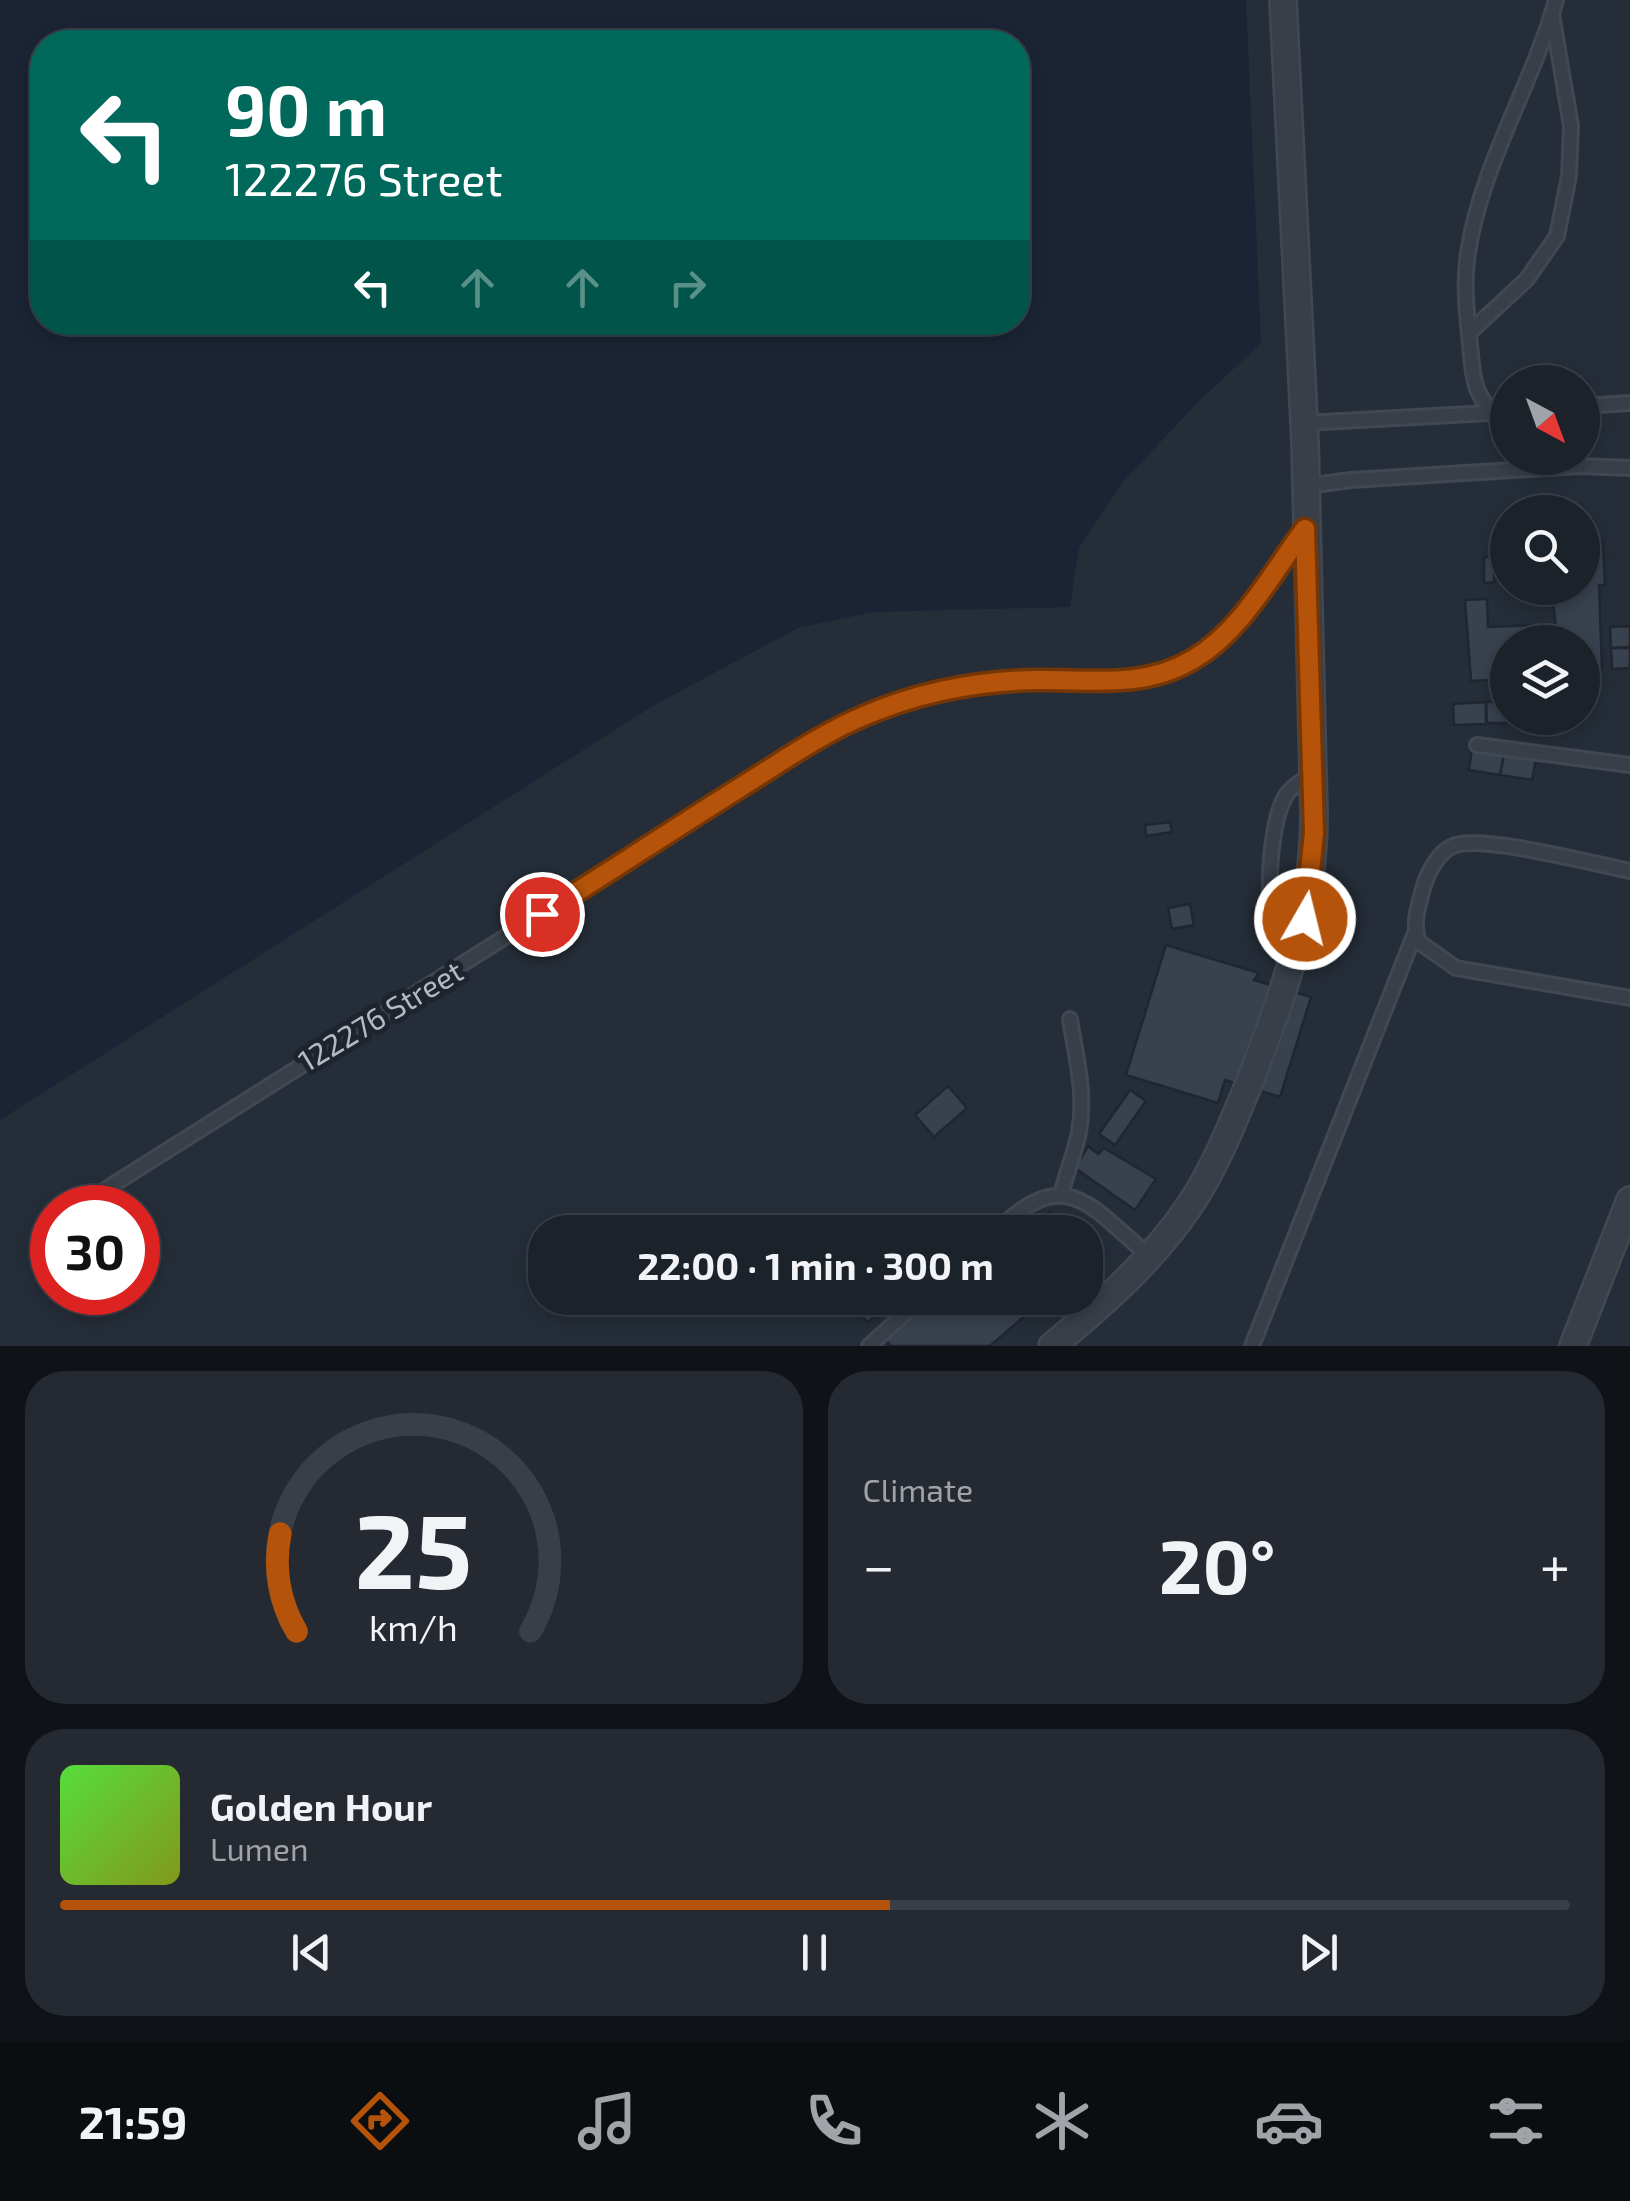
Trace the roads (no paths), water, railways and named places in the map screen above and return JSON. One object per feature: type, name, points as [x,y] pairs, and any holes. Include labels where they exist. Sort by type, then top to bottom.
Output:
[{"type":"street","points":[[1052,1346],[1104,1304],[1167,1236],[1218,1159],[1297,948],[1313,861],[1304,423],[1283,0]]},
{"type":"street","points":[[1573,1346],[1630,1200]]},
{"type":"lane","points":[[1469,333],[1527,279],[1556,236],[1569,176],[1570,126],[1554,7]]},
{"type":"lane","points":[[1490,410],[1475,389],[1466,300],[1467,257],[1474,222],[1554,7]]},
{"type":"lane","points":[[1600,404],[1630,402]]},
{"type":"lane","points":[[1304,423],[1490,413]]},
{"type":"lane","points":[[1600,467],[1630,468]]},
{"type":"lane","points":[[1306,486],[1490,472]]},
{"type":"lane","name":"122276 Street","points":[[112,1185],[849,722],[892,705],[965,685],[1036,680],[1143,680],[1192,660],[1241,616],[1305,529]]},
{"type":"lane","points":[[1477,745],[1630,765]]},
{"type":"lane","points":[[1297,948],[1280,928],[1271,905],[1274,840],[1284,798],[1313,773]]},
{"type":"lane","points":[[1252,1346],[1415,933],[1414,922],[1425,881],[1447,849],[1458,843],[1487,844],[1630,871]]},
{"type":"lane","points":[[1415,933],[1426,949],[1456,968],[1630,998]]},
{"type":"lane","points":[[1060,1194],[1082,1111],[1070,1020]]},
{"type":"lane","points":[[1015,1215],[1044,1196],[1060,1194],[1087,1204],[1149,1256]]},
{"type":"lane","points":[[868,1346],[903,1315]]},
{"type":"water","points":[[0,0],[1246,0],[1261,343],[1197,403],[1123,482],[1079,547],[1070,607],[874,612],[800,627],[656,704],[0,1120]]}]
